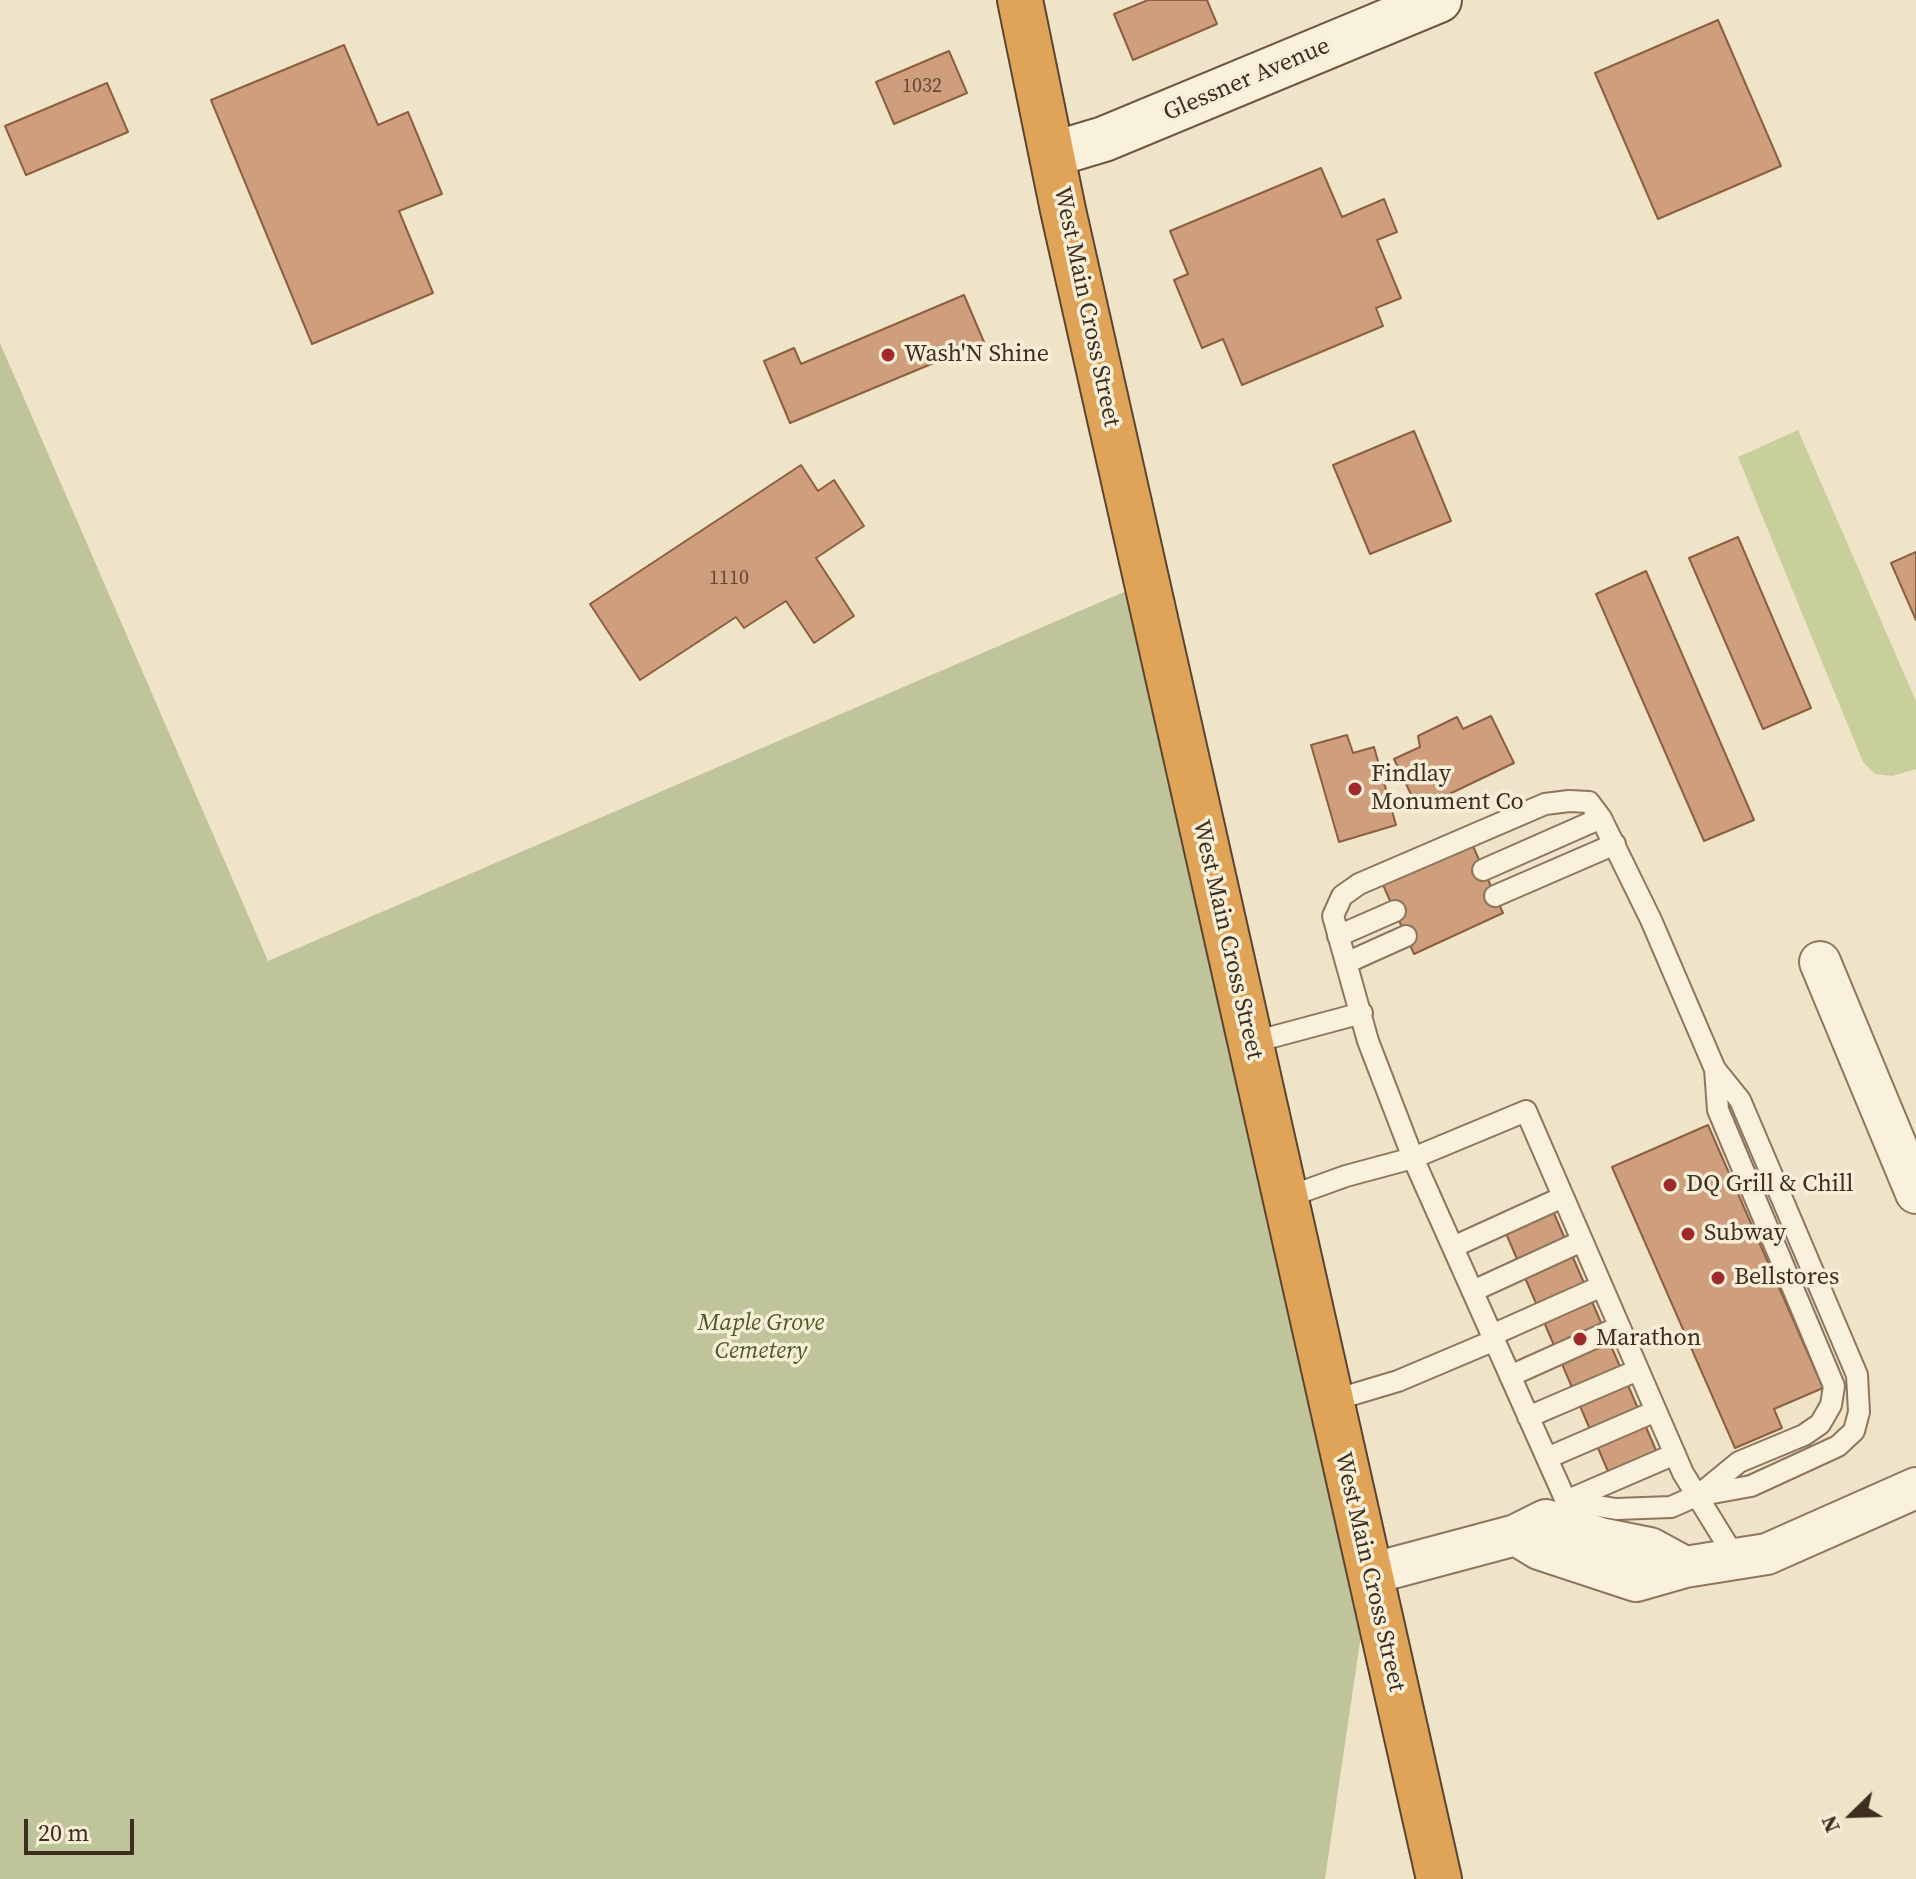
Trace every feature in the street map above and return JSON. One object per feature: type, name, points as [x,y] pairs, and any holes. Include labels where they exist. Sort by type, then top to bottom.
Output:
[{"type":"highway","name":"West Main Cross Street","points":[[1020,0],[1054,154],[1063,210],[1439,1879]]},
{"type":"street","name":"Glessner Avenue","points":[[1054,154],[1104,139],[1437,0]]},
{"type":"street","points":[[1820,962],[1916,1193]]},
{"type":"street","points":[[1370,1574],[1516,1535],[1546,1520],[1600,1538],[1650,1548],[1685,1567],[1736,1559],[1767,1554],[1916,1488]]},
{"type":"lane","points":[[1589,802],[1615,844],[1651,920],[1715,1069],[1740,1100],[1857,1375],[1859,1412],[1854,1431],[1838,1446],[1751,1486],[1696,1496],[1671,1507],[1630,1508],[1566,1501],[1413,1158],[1368,1041],[1333,916],[1342,896],[1359,884],[1545,804],[1589,802]]},
{"type":"lane","points":[[1483,870],[1601,818]]},
{"type":"lane","points":[[1495,896],[1615,844]]},
{"type":"lane","points":[[1338,936],[1395,911]]},
{"type":"lane","points":[[1346,963],[1406,936]]},
{"type":"lane","points":[[1250,1043],[1362,1013]]},
{"type":"lane","points":[[1696,1496],[1739,1462],[1804,1435],[1820,1424],[1831,1405],[1834,1386],[1718,1110],[1715,1069]]},
{"type":"lane","points":[[1285,1198],[1346,1176],[1413,1158],[1526,1111],[1675,1454],[1696,1496],[1736,1559]]},
{"type":"lane","points":[[1453,1247],[1563,1197]]},
{"type":"lane","points":[[1473,1291],[1582,1241]]},
{"type":"lane","points":[[1331,1401],[1398,1381],[1602,1286]]},
{"type":"lane","points":[[1510,1376],[1619,1327]]},
{"type":"lane","points":[[1528,1417],[1638,1370]]},
{"type":"lane","points":[[1547,1458],[1656,1411]]},
{"type":"lane","points":[[1566,1501],[1675,1454]]},
{"type":"green space","name":"Maple Grove Cemetery","points":[[0,343],[268,961],[1147,582],[1370,1574],[1325,1879],[0,1879]]},
{"type":"green space","points":[[1798,430],[1916,701],[1916,769],[1892,776],[1875,774],[1863,762],[1738,457]]},
{"type":"building","points":[[1148,0],[1207,0],[1217,24],[1133,60],[1114,14]]},
{"type":"building","points":[[1718,20],[1781,166],[1658,219],[1595,73]]},
{"type":"building","points":[[344,45],[378,125],[408,112],[442,194],[399,211],[433,293],[312,344],[211,100]]},
{"type":"building","points":[[949,51],[967,93],[894,124],[876,82]]},
{"type":"building","points":[[107,83],[128,132],[26,175],[5,126]]},
{"type":"building","points":[[1321,168],[1342,217],[1384,199],[1397,232],[1377,240],[1401,298],[1376,308],[1383,326],[1242,385],[1223,339],[1202,348],[1174,280],[1188,274],[1170,231]]},
{"type":"building","name":"Wash'N Shine","points":[[964,295],[984,342],[790,423],[764,361],[794,348],[801,364]]},
{"type":"building","points":[[1414,431],[1451,521],[1370,554],[1333,465]]},
{"type":"building","points":[[801,465],[818,491],[834,480],[864,526],[816,558],[854,616],[814,643],[786,601],[744,628],[736,617],[640,680],[590,604]]},
{"type":"building","points":[[1738,537],[1811,708],[1763,729],[1689,558]]},
{"type":"building","points":[[1916,552],[1916,620],[1891,563]]},
{"type":"building","points":[[1646,571],[1754,820],[1704,841],[1596,594]]},
{"type":"building","points":[[1491,716],[1514,763],[1418,809],[1394,759],[1420,747],[1418,736],[1457,717],[1463,729]]},
{"type":"building","name":"Findlay Monument Co","points":[[1347,735],[1353,753],[1374,747],[1396,825],[1339,842],[1311,745]]},
{"type":"building","points":[[1472,844],[1503,913],[1414,954],[1383,885]]},
{"type":"building","name":"Bellstores","points":[[1708,1125],[1823,1388],[1774,1409],[1782,1428],[1735,1448],[1612,1167]]},
{"type":"building","name":"Marathon","points":[[1550,1204],[1658,1455],[1610,1476],[1502,1224]]},
{"type":"place","name":"Wash'N Shine","points":[[888,355]]},
{"type":"place","name":"Findlay Monument Co","points":[[1355,789]]},
{"type":"place","name":"DQ Grill & Chill","points":[[1670,1185]]},
{"type":"place","name":"Subway","points":[[1688,1234]]},
{"type":"place","name":"Bellstores","points":[[1718,1278]]},
{"type":"place","name":"Marathon","points":[[1580,1339]]}]
